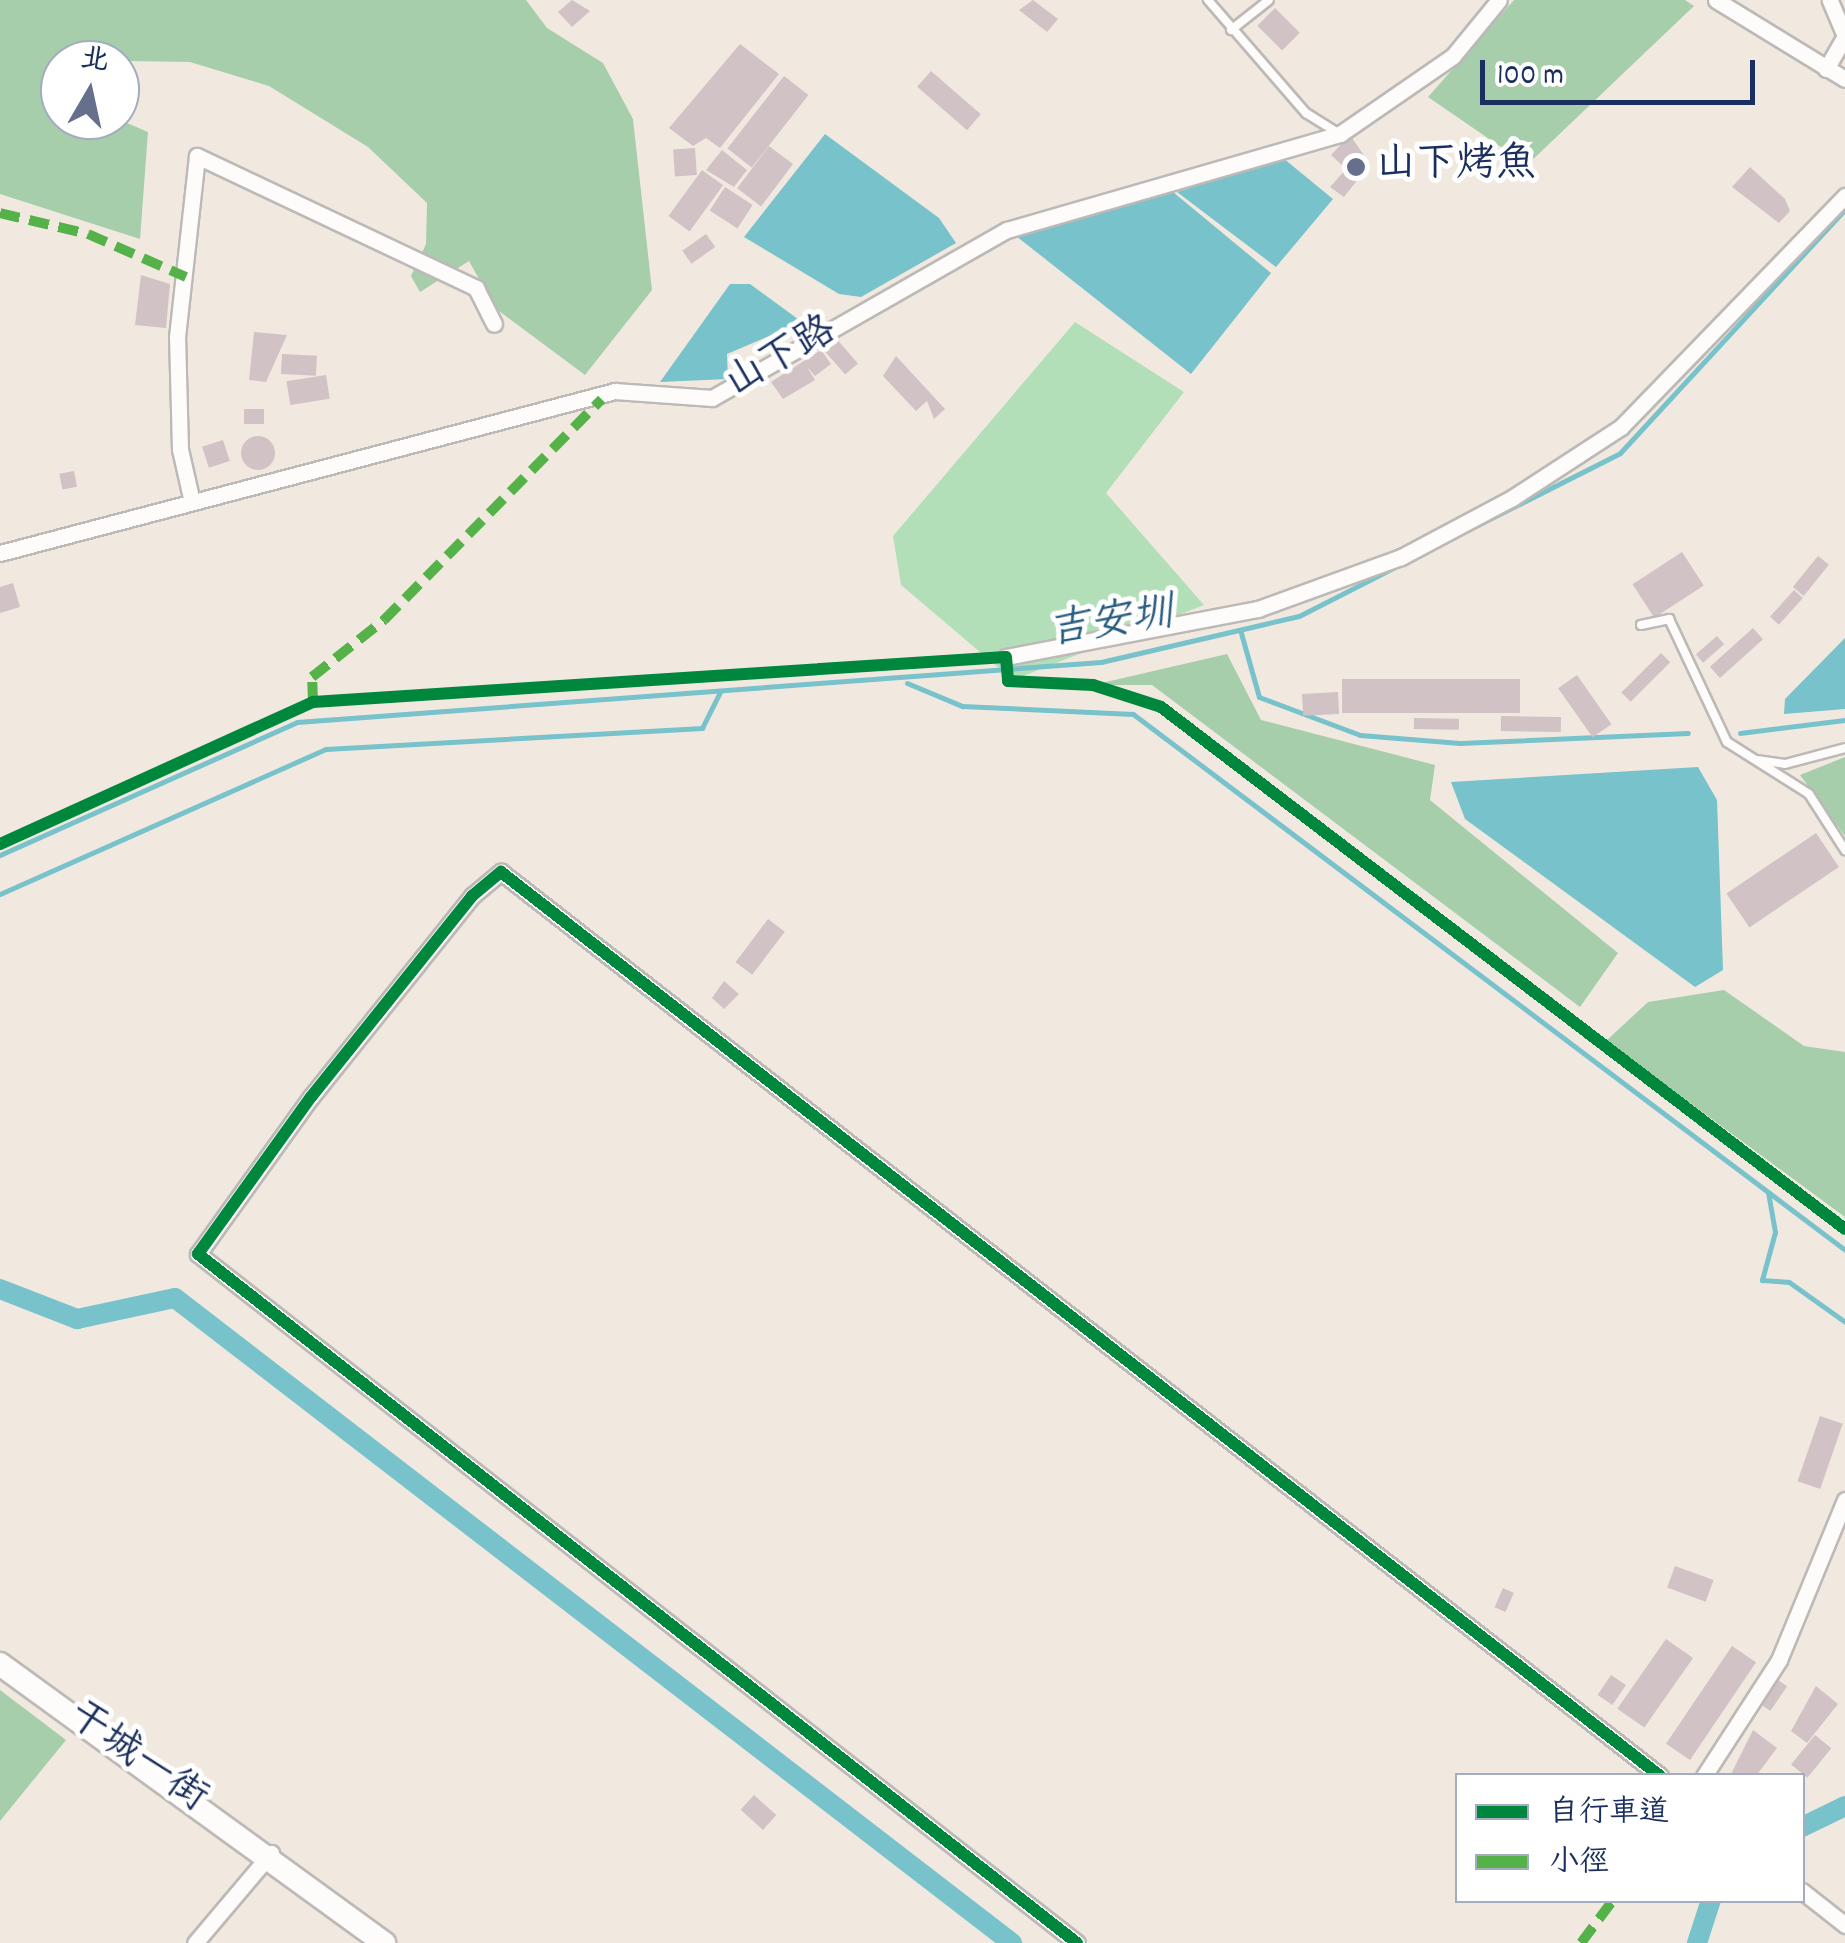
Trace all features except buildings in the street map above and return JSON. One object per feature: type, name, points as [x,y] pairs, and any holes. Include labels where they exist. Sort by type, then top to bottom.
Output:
[{"type":"street","name":"山下路","points":[[0,553],[615,391],[712,398],[1007,230],[1340,134],[1453,56],[1499,0]]},
{"type":"street","points":[[1716,0],[1845,80]]},
{"type":"street","points":[[1826,69],[1844,36],[1830,0]]},
{"type":"street","points":[[192,502],[180,449],[177,337],[197,156],[476,288],[494,324]]},
{"type":"street","points":[[1006,657],[1258,608],[1401,557],[1512,498],[1621,428],[1845,196]]},
{"type":"street","points":[[1077,1943],[198,1254],[311,1097],[472,896],[502,872],[1656,1773]]},
{"type":"street","points":[[1706,1773],[1779,1660],[1845,1500]]},
{"type":"street","name":"干城一街","points":[[0,1664],[272,1853],[384,1943]]},
{"type":"street","points":[[195,1943],[272,1853]]},
{"type":"street","points":[[1805,1893],[1845,1925]]},
{"type":"lane","points":[[1208,0],[1306,114],[1340,134]]},
{"type":"lane","points":[[1231,30],[1269,0]]},
{"type":"lane","points":[[1641,625],[1662,617],[1684,636],[1689,674],[1740,752],[1809,794],[1845,850]]},
{"type":"lane","points":[[1740,752],[1785,764],[1845,748]]},
{"type":"green space","points":[[0,0],[526,0],[547,28],[603,63],[633,119],[652,290],[585,375],[495,308],[469,261],[420,292],[411,276],[426,244],[427,203],[368,147],[269,86],[190,62],[140,61],[140,40],[40,40],[40,140],[140,140],[140,129],[148,132],[140,239],[0,194]]},
{"type":"green space","points":[[1514,0],[1685,0],[1694,6],[1527,165],[1428,97]]},
{"type":"green space","points":[[1075,322],[1184,392],[1106,493],[1204,605],[1013,680],[901,585],[893,536]]},
{"type":"green space","points":[[1227,654],[1261,720],[1435,765],[1430,800],[1618,953],[1580,1007],[1152,685],[1093,685]]},
{"type":"green space","points":[[1845,757],[1845,836],[1800,775]]},
{"type":"green space","points":[[1724,990],[1804,1046],[1845,1052],[1845,1217],[1606,1041],[1648,1002]]},
{"type":"green space","points":[[0,1690],[66,1740],[0,1821]]},
{"type":"water","points":[[825,134],[939,218],[956,243],[861,297],[839,294],[744,237]]},
{"type":"water","points":[[1283,158],[1333,199],[1276,267],[1177,192]]},
{"type":"water","points":[[1173,192],[1271,273],[1191,374],[1011,232]]},
{"type":"water","points":[[730,284],[750,284],[802,322],[727,354],[728,379],[660,382]]},
{"type":"water","points":[[1845,638],[1845,709],[1784,714],[1785,699]]},
{"type":"water","points":[[1698,767],[1717,800],[1723,970],[1695,987],[1465,819],[1451,782]]},
{"type":"waterway","name":"吉安圳","points":[[1444,542],[1620,453],[1845,209]]},
{"type":"waterway","name":"吉安圳","points":[[0,855],[297,722],[1101,662],[1299,616],[1403,563]]},
{"type":"waterway","name":"吉安圳","points":[[1241,633],[1259,697],[1360,735],[1460,743],[1688,733]]},
{"type":"waterway","points":[[907,683],[962,706],[1133,714],[1845,1250]]},
{"type":"waterway","points":[[0,894],[326,749],[702,728],[720,692]]},
{"type":"waterway","name":"吉安圳","points":[[1740,733],[1845,720]]},
{"type":"waterway","points":[[1768,1192],[1775,1232],[1762,1280],[1789,1282],[1845,1322]]},
{"type":"waterway","points":[[0,1289],[77,1319],[175,1298],[1012,1943]]},
{"type":"waterway","points":[[1805,1826],[1845,1806]]},
{"type":"waterway","points":[[1697,1943],[1710,1903]]},
{"type":"marked path","points":[[0,213],[88,234],[186,277]]},
{"type":"marked path","points":[[313,702],[312,677],[384,620],[602,399]]},
{"type":"marked path","points":[[1581,1943],[1611,1903]]},
{"type":"cycle path","points":[[0,844],[313,702],[1006,657],[1008,681],[1093,685],[1161,707],[1845,1229]]},
{"type":"cycle path","points":[[1077,1943],[198,1254],[311,1097],[472,896],[501,872],[1656,1773]]},
{"type":"place","name":"山下烤魚","points":[[1356,167]]}]
